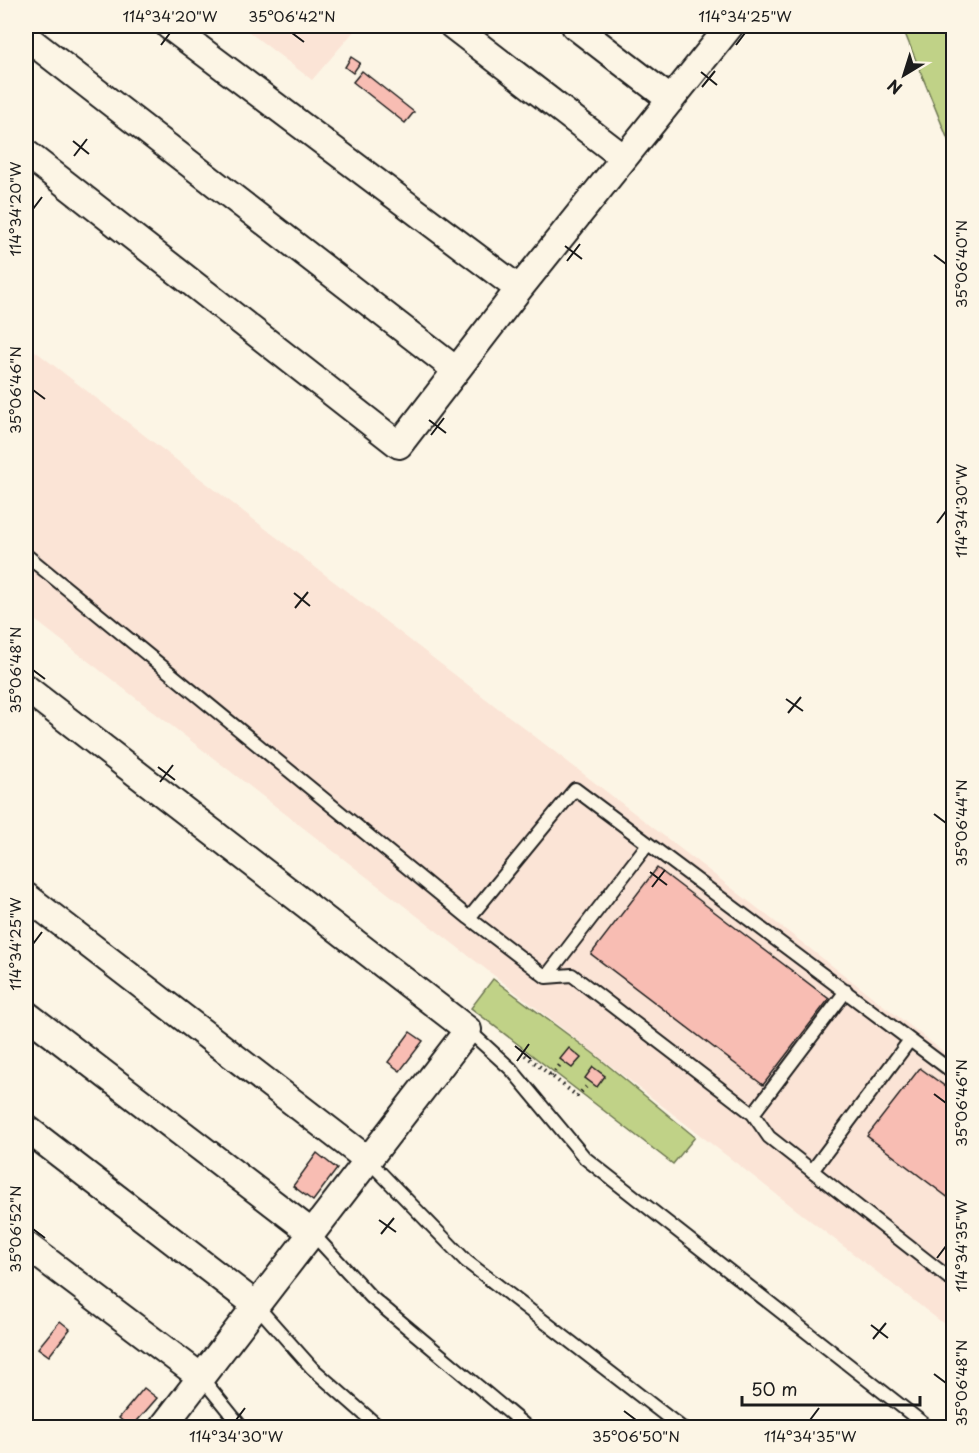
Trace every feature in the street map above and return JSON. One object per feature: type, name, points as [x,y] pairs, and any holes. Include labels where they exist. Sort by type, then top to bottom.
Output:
[{"type":"street","points":[[169,26],[519,289]]},
{"type":"street","points":[[453,26],[624,158]]},
{"type":"street","points":[[575,26],[671,100]]},
{"type":"street","points":[[26,153],[399,445],[519,289],[671,100],[718,30]]},
{"type":"street","points":[[26,37],[456,370]]},
{"type":"street","points":[[26,688],[468,1030],[162,1428]]},
{"type":"street","points":[[26,896],[368,1160]]},
{"type":"street","points":[[26,1014],[312,1233]]},
{"type":"street","points":[[26,1128],[256,1305]]},
{"type":"street","points":[[26,1245],[201,1377]]},
{"type":"lane","points":[[26,555],[469,918],[546,977],[572,975],[753,1114],[769,1137],[954,1282]]},
{"type":"lane","points":[[469,918],[575,789],[954,1073]]},
{"type":"lane","points":[[546,977],[648,844]]},
{"type":"lane","points":[[753,1114],[846,991]]},
{"type":"lane","points":[[468,1030],[511,1069],[585,1158],[929,1428]]},
{"type":"lane","points":[[812,1171],[910,1040]]},
{"type":"lane","points":[[368,1160],[466,1261],[682,1428]]},
{"type":"lane","points":[[312,1233],[371,1297],[528,1428]]},
{"type":"lane","points":[[256,1305],[312,1368],[380,1428]]},
{"type":"lane","points":[[201,1377],[242,1428]]},
{"type":"path","points":[[551,1076],[560,1065]]},
{"type":"path","points":[[577,1096],[586,1086]]},
{"type":"shaded area","points":[[241,26],[352,26],[356,29],[312,80]]},
{"type":"shaded area","points":[[26,344],[953,1059],[953,1331],[26,613]]},
{"type":"green space","points":[[902,26],[953,26],[953,152]]},
{"type":"green space","points":[[493,979],[594,1054],[695,1137],[673,1164],[471,1008]]},
{"type":"building","points":[[351,57],[360,63],[353,73],[345,67]]},
{"type":"building","points":[[362,71],[414,112],[405,123],[353,82]]},
{"type":"building","points":[[657,868],[829,999],[763,1085],[591,954]]},
{"type":"building","points":[[410,1032],[423,1041],[400,1071],[388,1062]]},
{"type":"building","points":[[569,1048],[581,1058],[572,1068],[560,1059]]},
{"type":"building","points":[[593,1067],[605,1076],[597,1087],[585,1078]]},
{"type":"building","points":[[920,1068],[954,1093],[954,1202],[867,1136]]},
{"type":"building","points":[[317,1153],[337,1169],[313,1201],[293,1186]]},
{"type":"building","points":[[60,1321],[70,1329],[49,1356],[38,1348]]},
{"type":"building","points":[[144,1388],[157,1398],[131,1428],[119,1418]]}]
